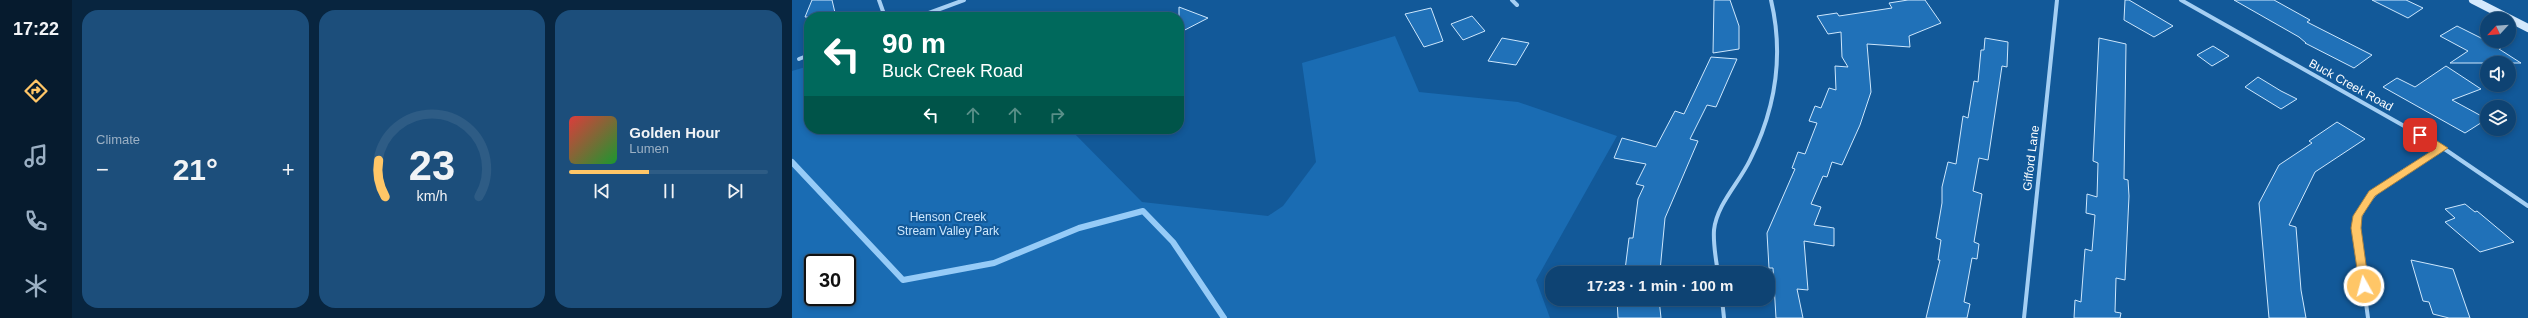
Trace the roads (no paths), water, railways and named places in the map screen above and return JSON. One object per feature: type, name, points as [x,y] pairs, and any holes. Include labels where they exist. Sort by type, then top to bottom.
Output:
[{"type":"main road","points":[[2473,0],[2528,28]]},
{"type":"street","points":[[879,0],[883,12]]},
{"type":"street","points":[[932,12],[964,0]]},
{"type":"street","points":[[1512,0],[1517,5]]},
{"type":"street","points":[[1717,266],[1714,234],[1719,211],[1722,202],[1740,180],[1760,137],[1776,84],[1779,39],[1777,17],[1771,0]]},
{"type":"street","name":"Gifford Lane","points":[[2024,318],[2048,103],[2057,0]]},
{"type":"street","name":"Buck Creek Road","points":[[2181,0],[2443,148],[2528,206]]},
{"type":"street","points":[[800,59],[804,57]]},
{"type":"street","points":[[2368,318],[2356,228],[2358,216],[2372,194],[2443,148]]},
{"type":"street","points":[[1723,306],[1724,318]]},
{"type":"waterway","points":[[792,162],[903,280],[994,263],[1079,228],[1143,211],[1173,242],[1224,318]]},
{"type":"park label","name":"Henson Creek Stream Valley Park","points":[[948,224]]}]
